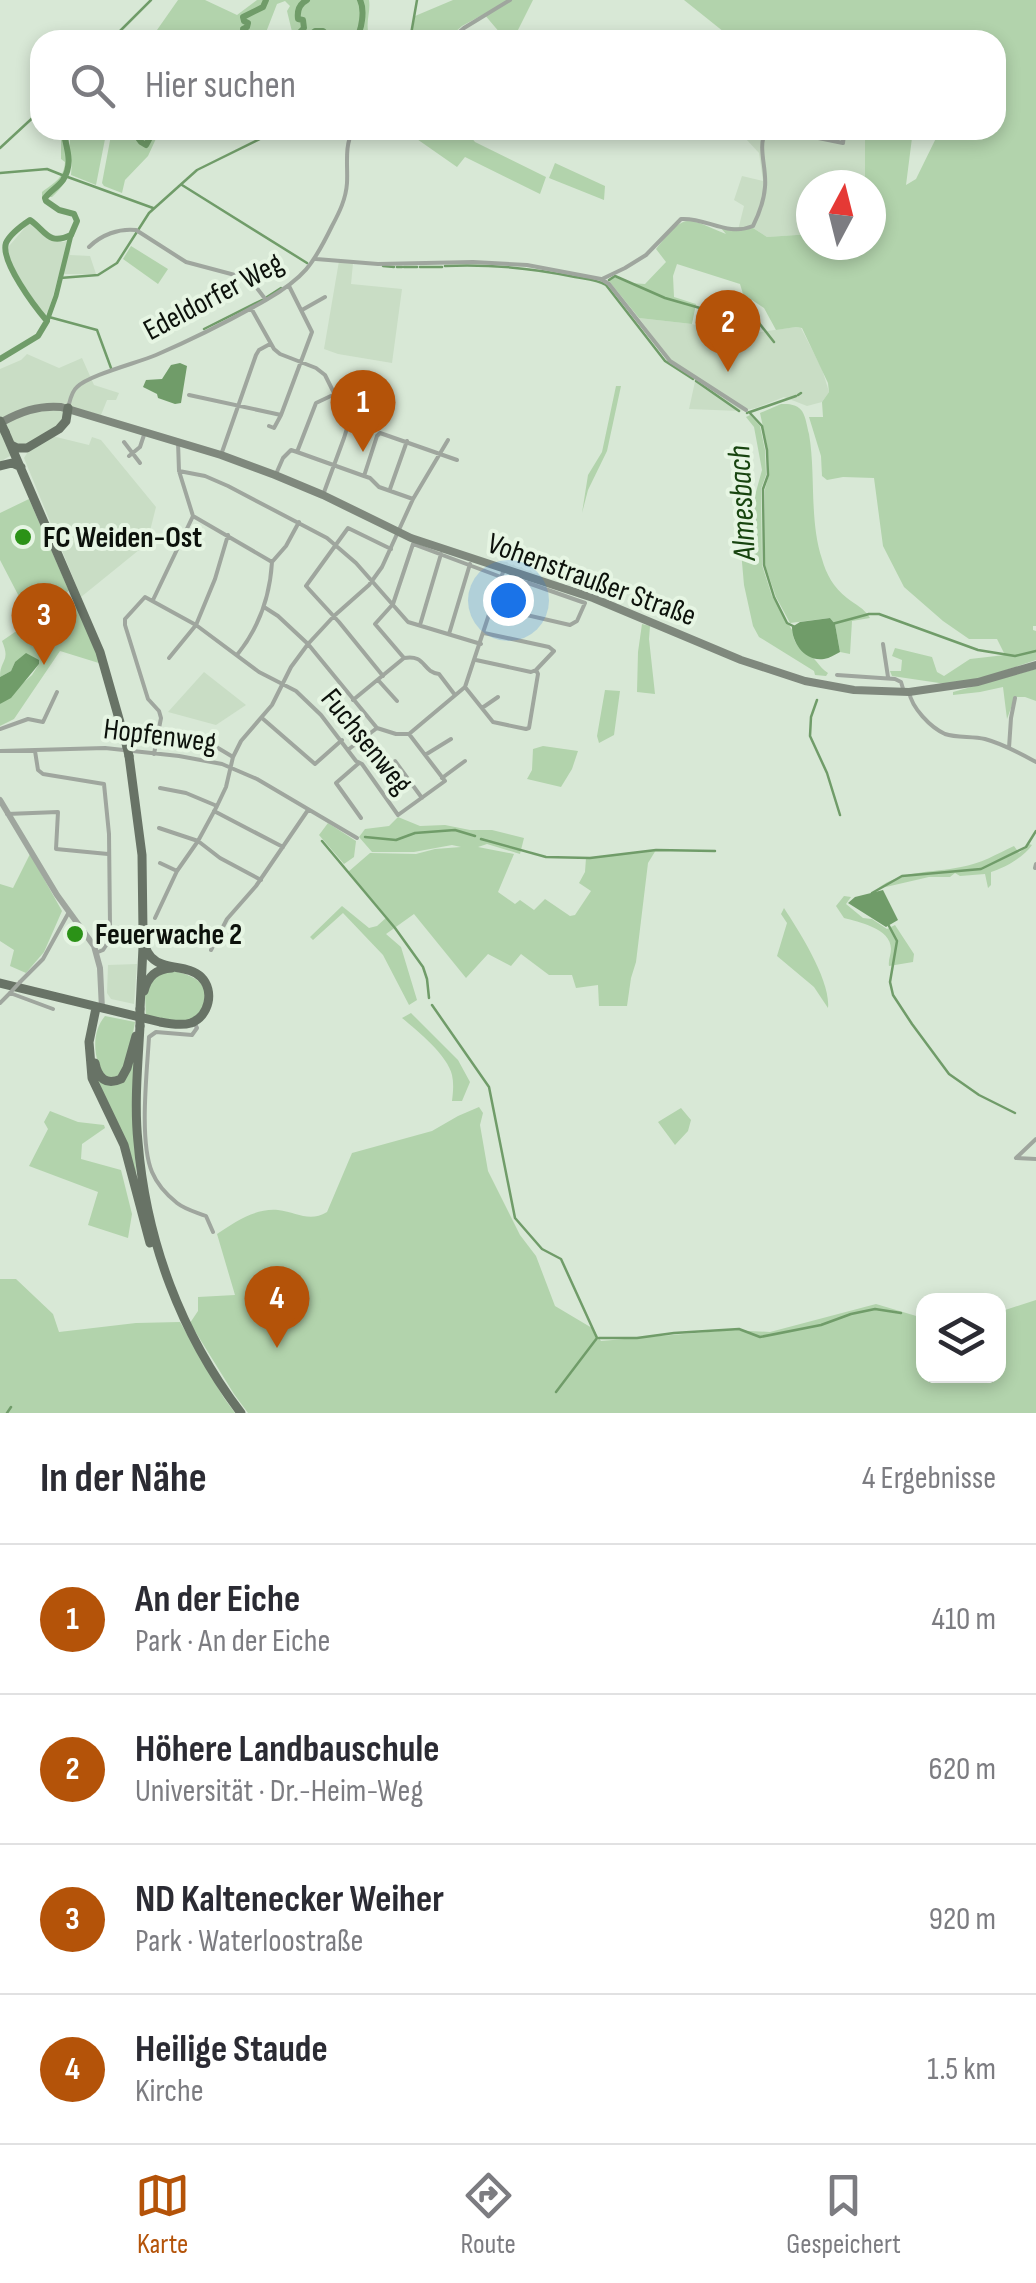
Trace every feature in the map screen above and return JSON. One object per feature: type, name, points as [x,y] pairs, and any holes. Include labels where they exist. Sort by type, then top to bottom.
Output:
[{"type":"main road","name":"Vohenstraußer Straße","points":[[4,424],[36,408],[68,408],[220,455],[323,495],[398,532],[503,574],[633,613],[777,674],[854,690],[906,692],[978,682],[1036,665]]},
{"type":"main road","points":[[22,468],[22,454],[59,430],[68,408]]},
{"type":"main road","points":[[4,424],[100,652],[128,752],[142,856],[137,1106],[146,1202],[164,1272],[183,1317],[204,1359],[241,1413]]},
{"type":"main road","points":[[10,444],[27,448]]},
{"type":"main road","points":[[2,466],[10,457],[10,444]]},
{"type":"main road","points":[[2,466],[15,464],[22,468]]},
{"type":"main road","points":[[0,983],[100,1005],[118,1013],[175,1024],[194,1022],[207,1008],[209,998],[202,978],[161,964],[150,956],[143,927]]},
{"type":"main road","points":[[141,1006],[152,975],[180,968]]},
{"type":"main road","points":[[74,1002],[88,1012],[92,1023]]},
{"type":"main road","points":[[100,1005],[94,1056],[96,1071],[104,1080],[116,1082],[124,1076],[140,1028]]},
{"type":"main road","points":[[100,1005],[92,1023],[92,1078],[124,1145],[146,1232],[164,1272]]},
{"type":"street","points":[[462,30],[510,0]]},
{"type":"street","name":"Edeldorfer Weg","points":[[68,408],[74,391],[84,383],[156,355],[289,286],[316,259],[342,205],[348,180],[348,140]]},
{"type":"street","points":[[602,278],[646,255],[680,219],[725,230],[754,226],[766,185],[762,140]]},
{"type":"street","points":[[90,247],[113,232],[138,231],[186,262],[250,279],[266,300]]},
{"type":"street","points":[[316,259],[378,264],[527,265],[602,278],[670,360],[746,410]]},
{"type":"street","points":[[274,428],[312,332],[289,286]]},
{"type":"street","points":[[302,310],[326,298]]},
{"type":"street","points":[[250,308],[280,354],[324,375],[346,416],[348,425],[323,495]]},
{"type":"street","points":[[220,455],[259,350],[270,344]]},
{"type":"street","points":[[297,452],[316,403],[335,394]]},
{"type":"street","points":[[189,395],[281,415]]},
{"type":"street","points":[[130,454],[140,446],[145,432]]},
{"type":"street","points":[[364,476],[379,434],[383,433],[457,460]]},
{"type":"street","points":[[155,918],[176,871],[216,808],[242,741],[272,705],[308,644],[372,581],[448,440]]},
{"type":"street","points":[[390,490],[406,441]]},
{"type":"street","points":[[124,442],[140,463]]},
{"type":"street","points":[[154,754],[161,718],[148,699],[125,619],[145,597],[153,600],[193,516],[179,471],[178,442]]},
{"type":"street","points":[[275,475],[291,450],[370,478],[378,487],[413,499]]},
{"type":"street","points":[[179,471],[205,476],[253,497],[336,544],[408,622],[480,644]]},
{"type":"street","points":[[193,516],[272,562]]},
{"type":"street","points":[[237,656],[248,642],[264,606],[272,562],[299,522]]},
{"type":"street","points":[[391,549],[348,528],[306,586],[334,616],[397,701]]},
{"type":"street","points":[[169,658],[196,625],[228,535]]},
{"type":"street","name":"Vohenstraußer Straße","points":[[394,604],[412,544],[585,603],[577,621],[570,625],[492,606]]},
{"type":"street","points":[[420,625],[441,554]]},
{"type":"street","points":[[449,634],[470,564]]},
{"type":"street","points":[[264,606],[308,644],[378,728],[409,734],[466,687],[503,574]]},
{"type":"street","name":"Fuchsenweg","points":[[153,600],[308,702],[350,749],[398,814],[445,782],[409,734]]},
{"type":"street","points":[[394,604],[375,624],[404,658]]},
{"type":"street","points":[[476,660],[532,672],[554,650],[484,633]]},
{"type":"street","points":[[883,644],[888,677]]},
{"type":"street","points":[[353,700],[404,658],[413,656],[433,674],[439,674],[455,695]]},
{"type":"street","points":[[466,687],[493,722],[526,729],[536,670]]},
{"type":"street","points":[[838,675],[888,677],[902,682],[916,709],[944,734],[978,738],[1036,762]]},
{"type":"street","points":[[0,729],[28,719],[43,722],[58,692]]},
{"type":"street","points":[[482,708],[498,697]]},
{"type":"street","points":[[1009,748],[1016,698]]},
{"type":"street","points":[[262,718],[315,764],[342,740]]},
{"type":"street","points":[[350,749],[378,728]]},
{"type":"street","points":[[159,732],[213,745],[233,757]]},
{"type":"street","points":[[425,755],[450,739]]},
{"type":"street","name":"Hopfenweg","points":[[0,751],[105,748],[230,766],[357,838]]},
{"type":"street","points":[[35,752],[38,770],[43,774],[104,784],[109,834],[108,939],[104,950],[96,952]]},
{"type":"street","points":[[396,761],[422,798]]},
{"type":"street","points":[[442,778],[465,762]]},
{"type":"street","points":[[359,763],[336,783],[361,818]]},
{"type":"street","points":[[160,788],[186,793],[283,848]]},
{"type":"street","points":[[0,800],[69,912],[89,937],[101,979],[100,1005]]},
{"type":"street","points":[[211,950],[227,919],[261,880],[308,809]]},
{"type":"street","points":[[7,814],[58,812],[56,850],[108,854]]},
{"type":"street","points":[[158,828],[198,841],[261,880]]},
{"type":"street","points":[[160,863],[176,871]]},
{"type":"street","points":[[1,1000],[43,959],[69,912]]},
{"type":"street","points":[[10,993],[54,1009]]},
{"type":"street","points":[[194,1022],[197,1030],[192,1035],[150,1035],[147,1148],[151,1171],[161,1187],[178,1204],[206,1216],[213,1232]]},
{"type":"street","points":[[1036,1138],[1016,1158],[1036,1158]]},
{"type":"shaded area","points":[[178,0],[205,0],[237,15],[257,0],[369,0],[368,30],[292,30],[287,11],[290,6],[285,1],[277,4],[267,30],[157,30]]},
{"type":"shaded area","points":[[453,0],[533,0],[518,30],[498,30],[484,14],[457,30],[413,30],[415,16]]},
{"type":"shaded area","points":[[684,0],[1036,0],[1036,660],[979,679],[946,684],[892,676],[890,671],[901,671],[902,660],[892,656],[895,648],[932,657],[937,672],[944,676],[970,659],[1005,655],[997,639],[969,639],[904,587],[883,546],[874,478],[827,480],[822,476],[821,456],[809,417],[823,417],[822,402],[829,392],[828,383],[802,328],[776,330],[764,308],[743,294],[740,284],[677,264],[674,297],[696,304],[692,324],[639,318],[609,281],[614,277],[645,284],[666,262],[656,249],[686,221],[726,234],[720,227],[753,228],[767,237],[796,235],[796,260],[886,260],[886,170],[865,170],[865,140],[912,140],[906,185],[916,179],[935,140],[1006,140],[1006,30],[722,30]]},
{"type":"shaded area","points":[[61,140],[69,140],[70,149],[70,140],[105,140],[96,185],[71,175],[72,161],[59,189],[52,197],[42,197],[42,192],[63,172],[65,162],[61,159]]},
{"type":"shaded area","points":[[110,140],[155,140],[148,156],[125,180],[122,193],[102,183]]},
{"type":"shaded area","points":[[418,140],[473,140],[546,177],[540,194],[465,157],[457,167]]},
{"type":"shaded area","points":[[747,140],[865,140],[865,170],[796,170],[796,235],[767,237],[753,228],[738,230],[744,206],[734,200],[742,176],[763,181],[759,153]]},
{"type":"shaded area","points":[[555,163],[605,186],[604,200],[549,178]]},
{"type":"shaded area","points":[[29,223],[53,241],[71,238],[70,255],[90,256],[96,274],[59,274],[44,316],[12,266],[8,250]]},
{"type":"shaded area","points":[[131,246],[168,269],[158,284],[123,259]]},
{"type":"shaded area","points":[[339,261],[353,263],[351,284],[402,289],[392,363],[324,349]]},
{"type":"shaded area","points":[[639,318],[692,324],[725,334],[747,329],[761,332],[801,328],[829,392],[822,402],[807,406],[784,397],[739,411],[689,409],[696,377],[669,358]]},
{"type":"shaded area","points":[[27,354],[59,368],[82,358],[94,385],[119,393],[116,400],[107,400],[101,415],[68,406],[64,423],[0,462],[0,369]]},
{"type":"shaded area","points":[[171,365],[187,366],[181,403],[158,398],[143,387],[146,380],[162,379]]},
{"type":"shaded area","points":[[616,386],[621,386],[607,451],[588,490],[582,513],[588,475],[602,452]]},
{"type":"shaded area","points":[[781,404],[798,407],[805,419],[811,449],[815,529],[826,570],[838,590],[870,618],[852,621],[850,654],[840,652],[835,624],[830,618],[790,623],[765,565],[765,489],[769,475],[760,413]]},
{"type":"shaded area","points":[[750,415],[760,426],[765,450],[762,565],[772,596],[795,642],[828,673],[826,676],[815,675],[759,637],[753,626],[741,551],[743,524],[762,470],[754,427],[746,417]]},
{"type":"shaded area","points":[[52,436],[89,445],[92,437],[101,440],[156,507],[150,531],[139,550],[81,597],[24,458],[29,450]]},
{"type":"shaded area","name":"FC Weiden-Ost","points":[[29,499],[69,591],[26,610],[0,560],[0,513]]},
{"type":"shaded area","points":[[77,604],[102,664],[60,651],[14,719],[0,726],[0,704],[39,664],[15,662],[11,671],[0,677],[5,657],[2,641]]},
{"type":"shaded area","points":[[830,618],[835,624],[840,652],[824,659],[811,658],[797,645],[792,627],[800,622]]},
{"type":"shaded area","points":[[642,624],[650,626],[655,694],[637,692]]},
{"type":"shaded area","points":[[26,653],[39,660],[39,664],[11,698],[0,704],[0,677],[11,671]]},
{"type":"shaded area","points":[[1036,669],[1036,701],[1015,697],[1007,719],[1003,687],[953,695],[953,692]]},
{"type":"shaded area","points":[[204,672],[246,705],[216,725],[168,712]]},
{"type":"shaded area","points":[[605,690],[620,691],[614,735],[599,743],[597,736]]},
{"type":"shaded area","points":[[543,746],[578,751],[561,787],[527,779],[532,770],[533,749]]},
{"type":"shaded area","points":[[398,817],[420,826],[492,830],[524,838],[520,854],[487,844],[478,847],[514,854],[498,892],[515,904],[520,900],[534,910],[545,899],[570,916],[575,915],[591,891],[579,883],[586,858],[656,850],[648,863],[627,1006],[599,1006],[598,985],[576,988],[572,975],[549,975],[521,954],[511,966],[488,954],[466,978],[414,914],[386,934],[401,947],[417,1000],[409,1005],[383,955],[343,913],[313,940],[310,937],[342,906],[369,928],[387,917],[348,872],[370,853],[416,854],[461,847],[372,852],[359,837],[365,829],[389,826]]},
{"type":"shaded area","points":[[328,823],[356,841],[354,857],[344,864],[319,835]]},
{"type":"shaded area","points":[[1032,845],[1019,858],[991,872],[988,888],[985,874],[955,873],[877,889],[906,875],[975,864],[1014,846],[1019,853]]},
{"type":"shaded area","points":[[30,854],[62,911],[44,952],[26,973],[10,966],[14,950],[0,941],[0,884],[13,888]]},
{"type":"shaded area","points":[[883,890],[898,920],[886,927],[848,903],[855,897]]},
{"type":"shaded area","points":[[844,896],[851,897],[846,904],[863,918],[887,929],[895,925],[914,954],[913,962],[889,966],[890,942],[873,927],[844,918],[836,906]]},
{"type":"shaded area","points":[[784,908],[819,971],[828,1008],[814,987],[777,956],[787,923],[781,914]]},
{"type":"shaded area","points":[[137,964],[134,1004],[111,999],[107,993],[108,965]]},
{"type":"shaded area","points":[[167,970],[200,982],[205,996],[199,1016],[180,1023],[146,1015],[149,982]]},
{"type":"shaded area","points":[[411,1013],[458,1060],[470,1082],[462,1101],[452,1101],[453,1078],[445,1060],[402,1018]]},
{"type":"shaded area","points":[[105,1016],[135,1022],[128,1060],[118,1079],[105,1079],[96,1055],[97,1031]]},
{"type":"shaded area","points":[[135,1041],[132,1103],[137,1186],[130,1152],[101,1094],[93,1066],[97,1076],[114,1084],[126,1075]]},
{"type":"shaded area","points":[[479,1107],[483,1113],[480,1125],[488,1171],[520,1235],[536,1256],[555,1306],[592,1328],[601,1341],[731,1330],[770,1332],[876,1304],[916,1316],[916,1383],[1006,1383],[1006,1310],[1036,1300],[1036,1413],[248,1413],[190,1323],[198,1311],[198,1297],[235,1295],[217,1234],[261,1211],[321,1215],[327,1212],[352,1153],[432,1131]]},
{"type":"shaded area","points":[[681,1108],[691,1120],[688,1131],[675,1145],[658,1122]]},
{"type":"shaded area","points":[[50,1111],[78,1122],[104,1125],[82,1144],[81,1159],[121,1170],[132,1214],[128,1238],[88,1225],[98,1192],[29,1166],[48,1129],[44,1122]]},
{"type":"shaded area","points":[[0,1279],[16,1279],[53,1314],[59,1332],[180,1322],[235,1413],[0,1413]]},
{"type":"waterway","points":[[121,30],[151,0]]},
{"type":"waterway","points":[[243,30],[248,23],[243,17],[263,7],[266,0]]},
{"type":"waterway","points":[[302,30],[303,20],[298,19],[298,11],[307,0]]},
{"type":"waterway","points":[[359,30],[360,0]]},
{"type":"waterway","points":[[412,30],[417,0]]},
{"type":"waterway","points":[[0,148],[30,120]]},
{"type":"waterway","points":[[0,359],[38,336],[47,321],[13,272],[6,243],[30,220],[57,239],[71,235],[77,221],[74,214],[59,210],[45,198],[63,180],[68,167],[65,140]]},
{"type":"waterway","points":[[140,140],[146,145],[149,140]]},
{"type":"waterway","name":"Almesbach","points":[[60,278],[98,275],[117,263],[149,213],[197,170],[258,140]]},
{"type":"waterway","name":"Almesbach","points":[[0,173],[47,169],[62,175]]},
{"type":"waterway","name":"Almesbach","points":[[65,176],[153,208]]},
{"type":"waterway","name":"Almesbach","points":[[182,185],[307,263]]},
{"type":"waterway","name":"Almesbach","points":[[47,321],[71,235]]},
{"type":"waterway","name":"Almesbach","points":[[383,266],[394,267]]},
{"type":"waterway","name":"Almesbach","points":[[445,266],[527,269],[602,283],[665,361],[693,379]]},
{"type":"waterway","name":"Almesbach","points":[[397,267],[402,267]]},
{"type":"waterway","name":"Almesbach","points":[[404,267],[417,267]]},
{"type":"waterway","name":"Almesbach","points":[[420,267],[442,267]]},
{"type":"waterway","name":"Almesbach","points":[[609,280],[615,276],[665,298],[755,318],[774,342]]},
{"type":"waterway","points":[[267,297],[281,288]]},
{"type":"waterway","points":[[204,329],[262,300]]},
{"type":"waterway","points":[[49,317],[97,330],[111,368]]},
{"type":"waterway","points":[[696,381],[739,411]]},
{"type":"waterway","name":"Almesbach","points":[[750,412],[796,396]]},
{"type":"waterway","name":"Almesbach","points":[[747,413],[762,426],[767,450],[764,565],[774,597],[787,623],[795,627]]},
{"type":"waterway","name":"Almesbach","points":[[832,624],[879,614],[978,650],[1015,656],[1036,651]]},
{"type":"waterway","points":[[817,700],[810,736],[840,815]]},
{"type":"waterway","points":[[365,837],[396,840],[415,833],[455,830],[475,836]]},
{"type":"waterway","points":[[872,893],[902,876],[981,869],[1026,847],[1036,831]]},
{"type":"waterway","points":[[481,839],[546,857],[590,858],[656,850],[715,851]]},
{"type":"waterway","points":[[322,841],[423,967],[429,998]]},
{"type":"waterway","points":[[889,926],[897,941],[890,982],[893,995],[912,1024],[949,1074],[1015,1113]]},
{"type":"waterway","points":[[432,1005],[489,1087],[515,1218],[542,1249],[561,1259],[597,1338],[556,1392]]},
{"type":"waterway","points":[[599,1338],[739,1329],[760,1337],[875,1309],[901,1313]]},
{"type":"waterway","points":[[7,1413],[11,1407]]},
{"type":"place","name":"Höhere Landbauschule","points":[[728,372]]},
{"type":"place","name":"An der Eiche","points":[[363,452]]},
{"type":"place","name":"FC Weiden-Ost","points":[[23,537]]},
{"type":"place","name":"ND Kaltenecker Weiher","points":[[44,665]]},
{"type":"place","name":"Feuerwache 2","points":[[75,934]]},
{"type":"place","name":"Heilige Staude","points":[[277,1348]]}]
